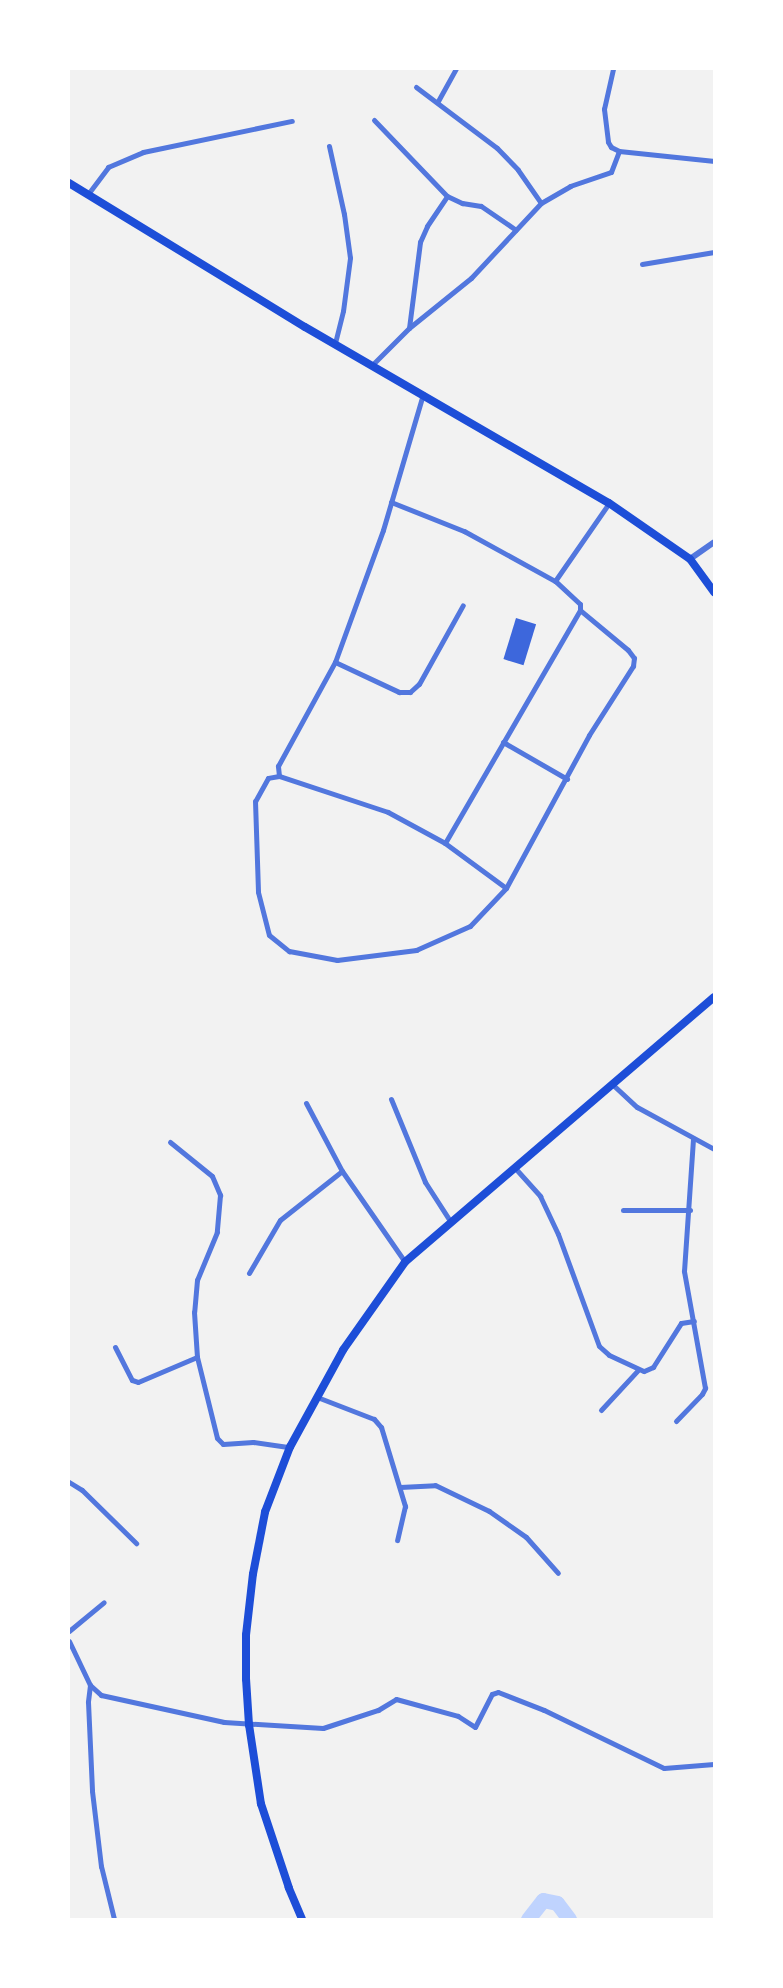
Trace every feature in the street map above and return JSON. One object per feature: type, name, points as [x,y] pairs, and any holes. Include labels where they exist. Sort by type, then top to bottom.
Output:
[{"type":"highway","points":[[69,183],[372,365],[609,503],[690,559],[714,591]]},
{"type":"highway","points":[[302,1919],[285,1878],[261,1804],[249,1725],[246,1635],[253,1574],[265,1512],[290,1447],[343,1350],[405,1262],[450,1221],[714,997]]},
{"type":"street","points":[[438,101],[456,69]]},
{"type":"street","points":[[613,69],[608,84],[604,122],[608,142],[619,151],[714,161]]},
{"type":"street","points":[[416,87],[438,101],[497,148],[518,170],[541,203]]},
{"type":"street","points":[[374,120],[447,196],[481,206],[516,230]]},
{"type":"street","points":[[88,194],[108,167],[142,152],[292,121]]},
{"type":"street","points":[[329,146],[344,214],[350,258],[343,311],[335,343]]},
{"type":"street","points":[[372,365],[409,328],[471,279],[541,203],[570,186],[610,172],[619,151]]},
{"type":"street","points":[[409,328],[420,242],[447,196]]},
{"type":"street","points":[[642,264],[714,252]]},
{"type":"street","points":[[279,776],[278,766],[335,662],[391,501],[423,394]]},
{"type":"street","points":[[391,501],[464,531],[555,581],[580,604],[580,610],[446,843]]},
{"type":"street","points":[[555,581],[609,503]]},
{"type":"street","points":[[690,559],[714,542]]},
{"type":"street","points":[[335,662],[399,692],[410,692],[419,684],[463,605]]},
{"type":"street","points":[[506,888],[446,843],[388,812],[279,776],[268,778],[255,801],[254,848],[258,892],[269,935],[289,951],[337,960],[416,950],[470,926],[506,888],[589,735],[633,666],[634,658],[628,650],[580,610]]},
{"type":"street","points":[[503,742],[567,779]]},
{"type":"street","points":[[612,1084],[637,1107],[714,1149]]},
{"type":"street","points":[[391,1099],[425,1182],[450,1221]]},
{"type":"street","points":[[306,1103],[342,1171],[405,1262]]},
{"type":"street","points":[[676,1421],[705,1388],[684,1272],[690,1210],[693,1138]]},
{"type":"street","points":[[170,1142],[212,1176],[220,1195],[217,1232],[197,1280],[194,1312],[196,1357],[220,1442],[253,1442],[290,1447]]},
{"type":"street","points":[[515,1168],[540,1196],[558,1234],[599,1346],[609,1355],[638,1370]]},
{"type":"street","points":[[249,1273],[280,1220],[342,1171]]},
{"type":"street","points":[[623,1210],[690,1210]]},
{"type":"street","points":[[601,1410],[638,1370],[652,1367],[681,1323],[694,1321]]},
{"type":"street","points":[[116,1347],[132,1380],[138,1382],[196,1357]]},
{"type":"street","points":[[316,1396],[378,1422],[405,1506],[397,1540]]},
{"type":"street","points":[[69,1482],[82,1490],[136,1543]]},
{"type":"street","points":[[400,1487],[435,1485],[489,1511],[526,1537],[558,1572]]},
{"type":"street","points":[[69,1631],[104,1602]]},
{"type":"street","points":[[69,1641],[90,1685],[101,1695],[225,1722],[323,1728],[378,1710],[396,1699],[458,1716],[475,1727],[492,1694],[498,1692],[544,1710],[664,1768],[714,1764]]},
{"type":"street","points":[[90,1685],[88,1702],[92,1791],[101,1866],[114,1919]]},
{"type":"building","points":[[516,618],[536,624],[524,665],[503,659]]},
{"type":"waterway","points":[[528,1919],[543,1900],[557,1903],[569,1919]]}]
